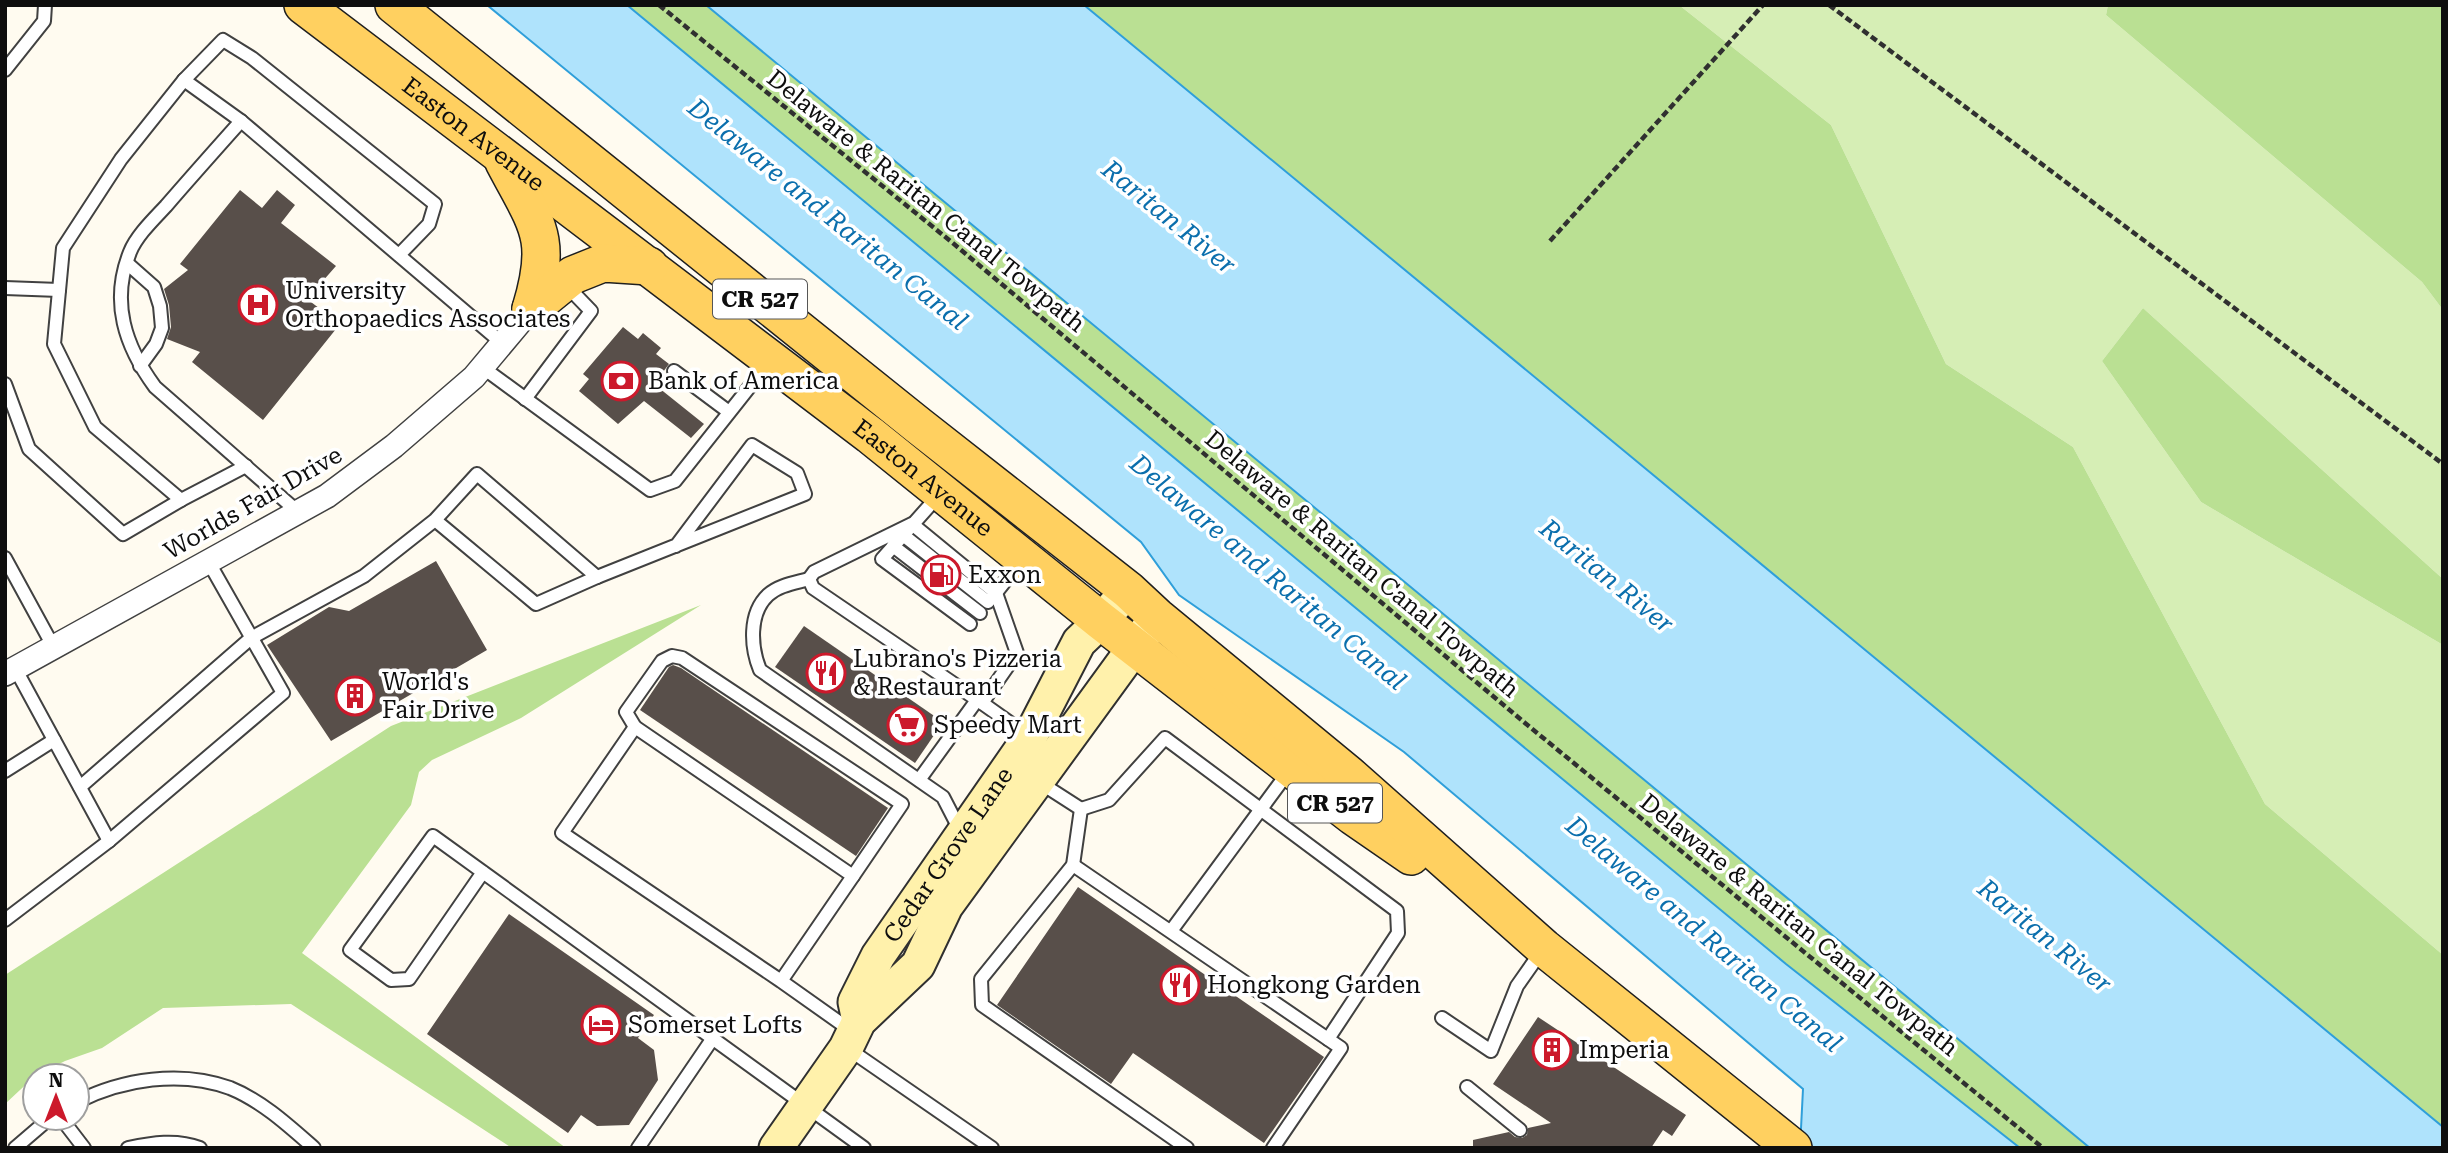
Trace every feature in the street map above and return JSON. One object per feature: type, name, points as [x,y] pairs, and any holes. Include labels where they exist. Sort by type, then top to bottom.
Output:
[{"type":"main road","name":"Easton Avenue","points":[[303,5],[771,359],[1101,621],[1353,816],[1544,948]]},
{"type":"main road","name":"Easton Avenue","points":[[394,5],[1128,590],[1349,775],[1544,948],[1780,1144]]},
{"type":"main road","points":[[499,152],[538,226],[541,277],[531,309]]},
{"type":"main road","points":[[531,309],[573,275],[603,262],[649,266]]},
{"type":"main road","name":"Cedar Grove Lane","points":[[853,1034],[855,1002],[878,956],[1030,737],[1079,642],[1128,590]]},
{"type":"main road","name":"Cedar Grove Lane","points":[[776,1148],[853,1034],[918,965],[946,906],[1157,617]]},
{"type":"street","name":"Worlds Fair Drive","points":[[10,671],[327,496],[394,446],[474,377],[531,309]]},
{"type":"lane","points":[[5,70],[44,20],[46,5]]},
{"type":"lane","points":[[181,500],[95,427],[54,344],[63,248],[121,159],[184,80],[222,40],[252,58],[435,204],[429,224],[399,255]]},
{"type":"lane","points":[[184,80],[241,121],[502,343]]},
{"type":"lane","points":[[241,121],[150,224],[131,251],[121,290],[122,327],[140,366],[155,387],[298,512]]},
{"type":"lane","points":[[128,264],[154,287],[160,306],[162,328],[156,344],[140,366]]},
{"type":"lane","points":[[525,399],[591,311],[564,282]]},
{"type":"lane","points":[[5,288],[59,290]]},
{"type":"lane","points":[[482,367],[650,490],[675,481],[771,359]]},
{"type":"lane","points":[[674,371],[729,412]]},
{"type":"lane","points":[[5,384],[29,449],[123,534],[246,466]]},
{"type":"lane","points":[[435,520],[536,604],[805,494],[797,473],[752,445],[676,546]]},
{"type":"lane","points":[[80,787],[251,638],[364,576],[435,520],[477,474],[597,577]]},
{"type":"lane","points":[[941,492],[882,559],[969,626],[1024,558]]},
{"type":"lane","points":[[912,524],[814,572],[809,579],[784,585],[767,596],[759,608],[753,638],[754,654],[760,670],[943,797],[962,834]]},
{"type":"lane","points":[[912,524],[988,603],[1017,653],[919,780]]},
{"type":"lane","points":[[903,535],[988,603]]},
{"type":"lane","points":[[893,546],[988,603]]},
{"type":"lane","points":[[5,558],[53,646]]},
{"type":"lane","points":[[5,920],[109,841],[283,693],[208,561]]},
{"type":"lane","points":[[809,579],[813,588],[1030,737]]},
{"type":"lane","points":[[781,981],[853,876],[902,804],[682,658],[671,656],[662,661],[626,712],[635,727],[853,876]]},
{"type":"lane","points":[[10,671],[54,740],[109,841]]},
{"type":"lane","points":[[635,727],[562,832],[781,981],[853,1034],[992,1148]]},
{"type":"lane","points":[[1081,809],[1109,800],[1166,738],[1397,911],[1398,933],[1328,1039]]},
{"type":"lane","points":[[5,771],[54,740]]},
{"type":"lane","points":[[1171,932],[1291,768]]},
{"type":"lane","points":[[1036,780],[1081,809]]},
{"type":"lane","points":[[1081,809],[1073,865],[981,979],[982,1005],[1187,1148]]},
{"type":"lane","points":[[483,872],[410,979],[391,980],[350,950],[433,836],[483,872],[713,1038],[864,1148]]},
{"type":"lane","points":[[1073,865],[1341,1048],[1273,1148]]},
{"type":"lane","points":[[1441,1018],[1490,1051],[1517,986],[1544,948]]},
{"type":"lane","points":[[638,1148],[713,1038]]},
{"type":"lane","points":[[91,1095],[144,1080],[188,1079],[229,1088],[284,1121],[314,1148]]},
{"type":"lane","points":[[1467,1087],[1520,1130]]},
{"type":"lane","points":[[15,1148],[34,1132]]},
{"type":"lane","points":[[72,1132],[84,1148]]},
{"type":"lane","points":[[128,1148],[151,1143],[186,1143],[200,1148]]},
{"type":"path","name":"Delaware & Raritan Canal Towpath","points":[[659,5],[954,244],[1536,731],[2043,1148]]},
{"type":"path","points":[[1550,241],[1763,5]]},
{"type":"path","points":[[1829,5],[2443,464]]},
{"type":"green space","points":[[627,5],[706,5],[2090,1148],[2020,1148],[1786,964]]},
{"type":"green space","points":[[1084,5],[1679,5],[1831,125],[1946,364],[2073,447],[2265,804],[2443,955],[2443,1127]]},
{"type":"green space","points":[[1679,5],[2108,5],[2106,15],[2422,282],[2443,310],[2443,579],[2143,308],[2102,361],[2201,502],[2443,645],[2443,955],[2265,804],[2073,447],[1946,364],[1831,125]]},
{"type":"green space","points":[[2108,5],[2443,5],[2443,310],[2422,282],[2106,15]]},
{"type":"green space","points":[[2143,308],[2443,579],[2443,645],[2201,502],[2102,361]]},
{"type":"green space","points":[[701,605],[521,718],[432,760],[419,772],[411,805],[302,953],[566,1148],[512,1148],[291,1004],[163,1008],[102,1048],[63,1062],[21,1062],[21,1089],[5,1104],[5,975],[391,726]]},
{"type":"water","name":"Delaware and Raritan Canal","points":[[487,5],[627,5],[1786,964],[2020,1148],[1800,1148],[1803,1089],[1404,752],[1179,595],[1141,542]]},
{"type":"water","name":"Raritan River","points":[[706,5],[1084,5],[2443,1127],[2443,1148],[2090,1148]]},
{"type":"building","points":[[240,190],[262,208],[277,190],[295,205],[281,223],[336,266],[307,299],[340,324],[263,420],[192,362],[200,352],[167,339],[171,327],[164,289],[188,270],[180,264]]},
{"type":"building","name":"Bank of America","points":[[623,327],[638,339],[643,333],[661,348],[656,354],[669,364],[654,384],[704,424],[691,438],[644,401],[618,424],[579,391],[589,379],[583,374]]},
{"type":"building","name":"World's Fair Drive","points":[[436,561],[487,650],[331,741],[267,645],[329,607],[349,611]]},
{"type":"building","points":[[804,626],[943,722],[915,763],[775,667]]},
{"type":"building","points":[[673,665],[888,808],[856,856],[640,710]]},
{"type":"building","points":[[1078,887],[1324,1057],[1264,1143],[1133,1053],[1111,1084],[997,1005]]},
{"type":"building","name":"Somerset Lofts","points":[[509,914],[654,1015],[638,1038],[654,1050],[658,1080],[629,1125],[597,1126],[581,1115],[568,1133],[427,1034]]},
{"type":"building","name":"Imperia","points":[[1538,1017],[1686,1115],[1672,1136],[1663,1130],[1651,1148],[1473,1148],[1473,1140],[1509,1132],[1522,1138],[1527,1135],[1528,1128],[1551,1123],[1493,1084]]},
{"type":"place","name":"University Orthopaedics Associates","points":[[258,305]]},
{"type":"place","name":"Bank of America","points":[[621,381]]},
{"type":"place","name":"Exxon","points":[[941,575]]},
{"type":"place","name":"Lubrano's Pizzeria & Restaurant","points":[[826,673]]},
{"type":"place","name":"World's Fair Drive","points":[[355,696]]},
{"type":"place","name":"Speedy Mart","points":[[907,725]]},
{"type":"place","name":"Hongkong Garden","points":[[1180,985]]},
{"type":"place","name":"Somerset Lofts","points":[[601,1025]]},
{"type":"place","name":"Imperia","points":[[1552,1050]]}]
